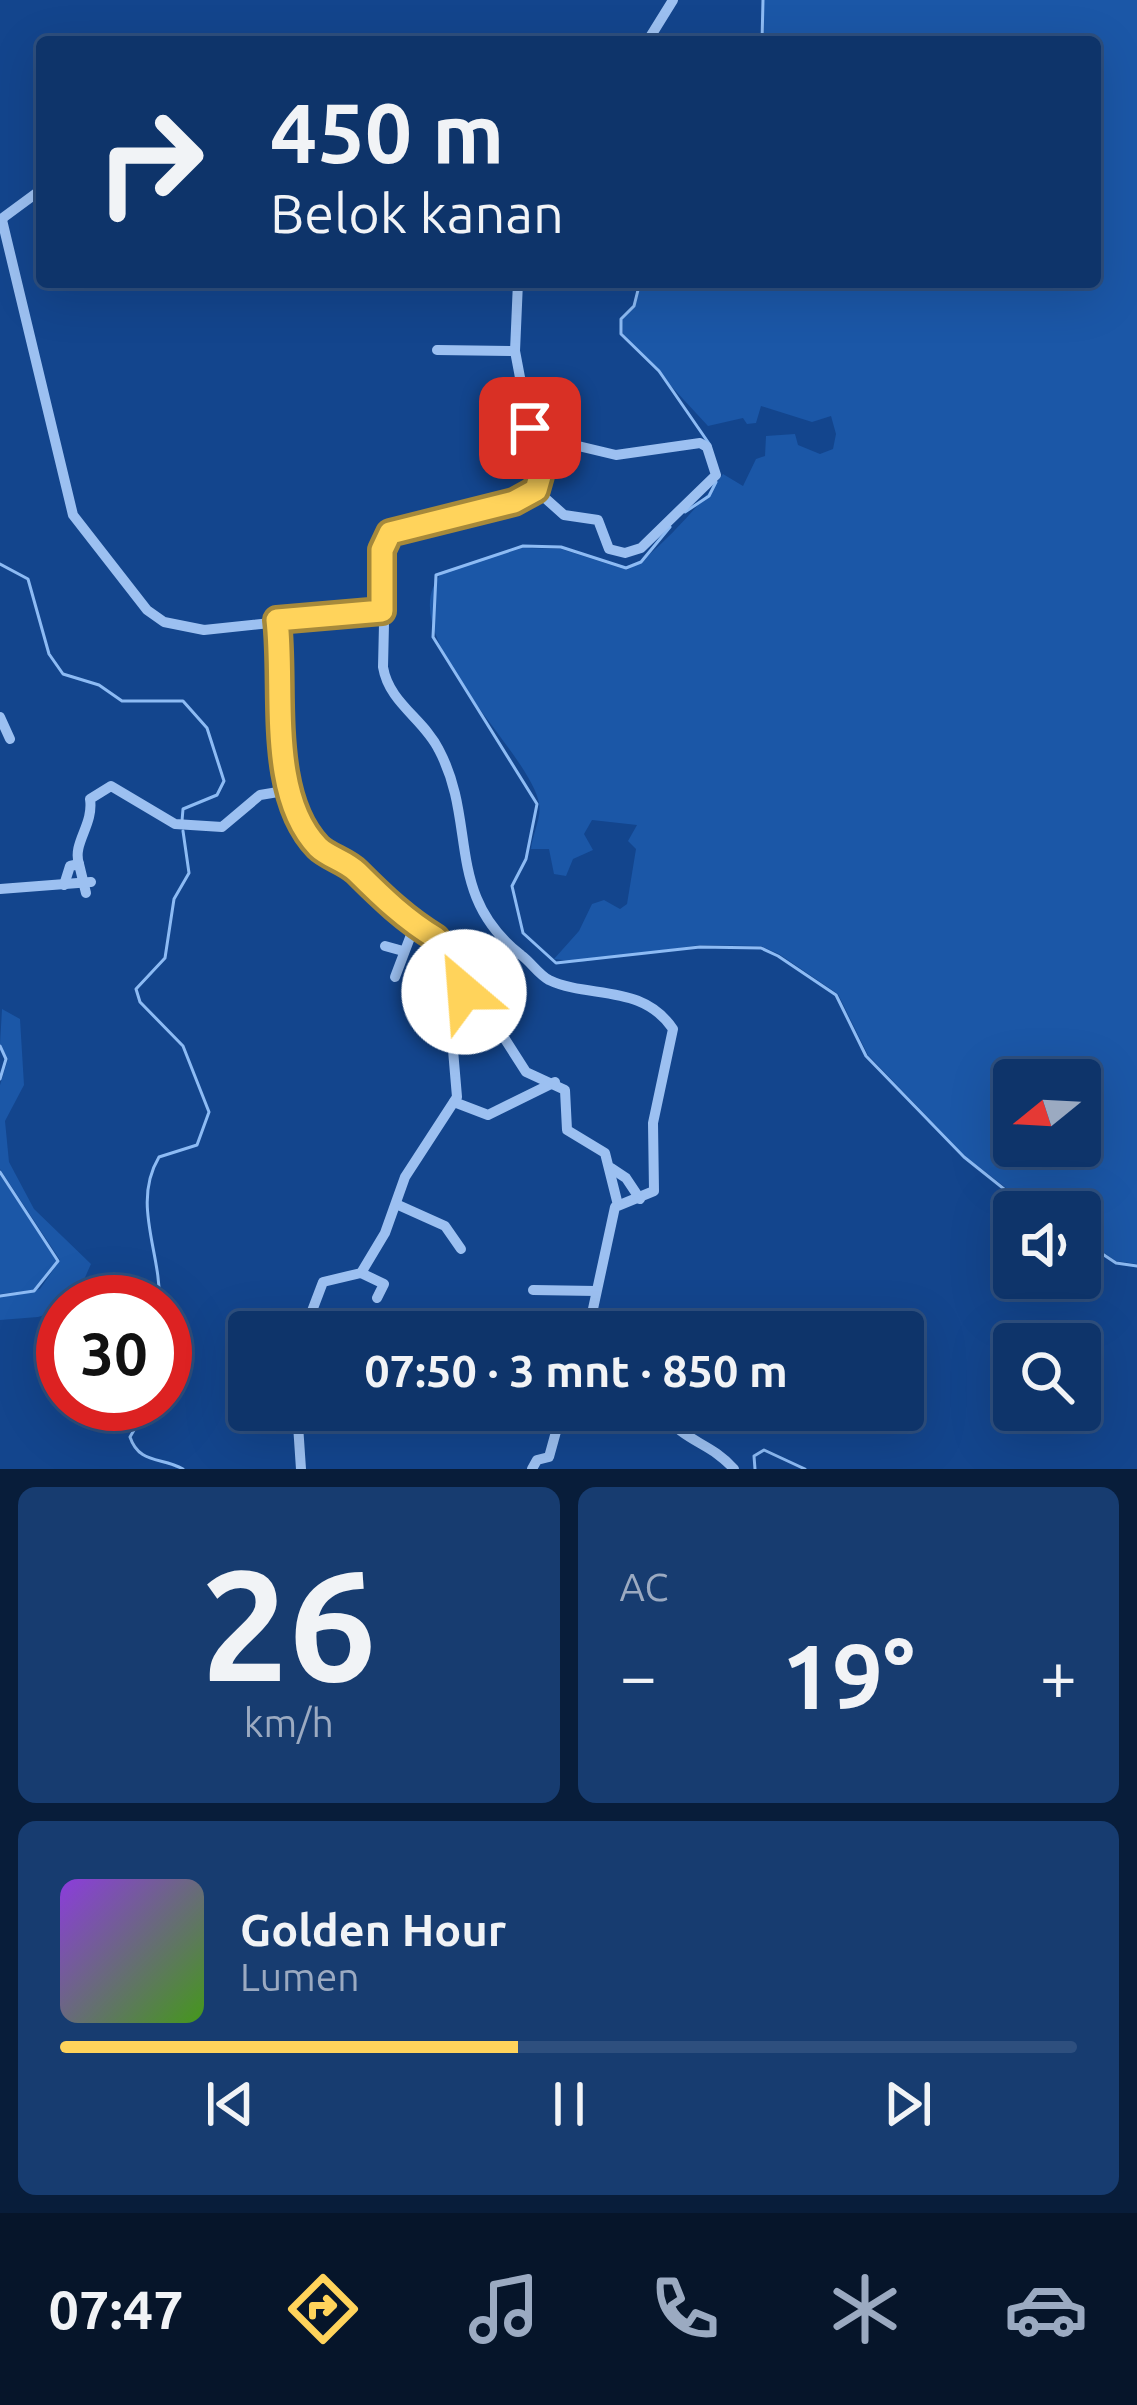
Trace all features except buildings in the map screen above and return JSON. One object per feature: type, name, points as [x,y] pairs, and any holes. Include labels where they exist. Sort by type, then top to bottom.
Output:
[{"type":"street","points":[[651,36],[673,0]]},
{"type":"street","points":[[36,194],[1,220],[80,530],[148,610],[164,622],[204,630],[382,611]]},
{"type":"street","points":[[518,288],[515,351],[540,476],[536,490],[514,502],[390,533],[382,550],[385,679],[439,748],[463,833],[465,874],[494,934],[544,977],[626,995],[664,1018],[673,1029],[653,1124],[656,1184],[652,1195],[618,1205]]},
{"type":"street","points":[[437,350],[515,351]]},
{"type":"street","points":[[532,435],[616,455],[700,443],[707,447],[716,475],[641,548],[625,554],[609,549],[598,520],[564,515],[536,490]]},
{"type":"street","points":[[277,620],[290,790],[318,847],[353,868],[414,927],[436,938],[448,978],[479,1000],[526,1072],[555,1082],[567,1094],[564,1120],[570,1135],[599,1146],[611,1168],[618,1205],[592,1311]]},
{"type":"street","points":[[0,717],[10,739]]},
{"type":"street","points":[[0,889],[87,886],[79,864],[79,833],[91,813],[90,799],[111,786],[175,824],[222,827],[260,795],[290,790]]},
{"type":"street","points":[[64,885],[70,866],[79,864]]},
{"type":"street","points":[[395,976],[414,927]]},
{"type":"street","points":[[385,946],[403,951]]},
{"type":"street","points":[[361,1273],[405,1177],[454,1102],[458,1088],[452,1038],[466,1027],[494,1022]]},
{"type":"street","points":[[454,1102],[488,1115],[555,1082]]},
{"type":"street","points":[[611,1168],[626,1178],[640,1199]]},
{"type":"street","points":[[396,1204],[445,1226],[461,1249]]},
{"type":"street","points":[[312,1311],[323,1282],[361,1273],[384,1284],[377,1298]]},
{"type":"street","points":[[533,1290],[596,1291]]},
{"type":"street","points":[[298,1431],[301,1469]]},
{"type":"street","points":[[532,1469],[537,1460],[549,1457],[556,1431]]},
{"type":"street","points":[[676,1431],[719,1452],[734,1469]]},
{"type":"shaded area","points":[[764,0],[1137,0],[1137,1264],[1116,1261],[1101,1251],[1101,1191],[1010,1191],[965,1156],[868,1055],[838,994],[779,954],[761,946],[700,945],[580,962],[554,959],[579,931],[592,904],[604,900],[620,909],[627,904],[636,849],[628,841],[637,825],[592,820],[584,834],[593,850],[573,859],[566,876],[554,874],[549,849],[531,849],[540,808],[530,780],[445,656],[433,625],[431,596],[444,571],[523,548],[561,549],[627,570],[664,541],[723,474],[743,486],[756,459],[765,456],[766,436],[795,434],[798,445],[820,454],[833,449],[836,434],[831,416],[812,422],[761,406],[756,423],[747,424],[743,418],[708,426],[623,334],[622,320],[635,306],[640,288],[1101,288],[1101,36],[764,36]]},
{"type":"shaded area","points":[[2,1009],[20,1019],[24,1085],[5,1121],[9,1162],[34,1209],[91,1264],[86,1275],[50,1275],[60,1260],[0,1169],[0,1085],[8,1059],[0,1044]]},
{"type":"shaded area","points":[[0,1175],[56,1258],[56,1267],[48,1275],[36,1275],[33,1290],[0,1294]]},
{"type":"shaded area","points":[[36,1290],[36,1317],[0,1320],[0,1297]]},
{"type":"waterway","points":[[762,36],[763,0]]},
{"type":"waterway","points":[[638,288],[634,306],[621,319],[621,334],[659,371],[710,445]]},
{"type":"waterway","points":[[685,512],[709,496],[716,482]]},
{"type":"waterway","points":[[670,527],[641,562],[626,568],[561,547],[523,546],[436,575],[433,637],[537,804],[526,859],[512,886],[523,933],[556,963],[700,947],[761,948],[778,956],[836,995],[866,1056],[964,1157],[1007,1191]]},
{"type":"waterway","points":[[0,564],[28,579],[49,654],[63,674],[99,685],[122,701],[183,701],[207,728],[224,781],[217,795],[183,809],[182,821]]},
{"type":"waterway","points":[[158,1275],[147,1211],[151,1175],[159,1157],[197,1145],[209,1112],[183,1046],[140,1002],[136,989],[165,958],[174,899],[189,873],[183,831]]},
{"type":"waterway","points":[[0,1046],[6,1059],[0,1079]]},
{"type":"waterway","points":[[0,1172],[58,1261],[34,1291],[0,1296]]},
{"type":"waterway","points":[[1101,1253],[1116,1263],[1137,1266]]},
{"type":"waterway","points":[[133,1431],[130,1437],[139,1452],[183,1469]]},
{"type":"waterway","points":[[755,1469],[754,1456],[764,1450],[805,1469]]},
{"type":"route","points":[[464,992],[448,978],[436,938],[414,927],[336,854],[319,848],[298,815],[284,757],[277,620],[382,611],[382,550],[390,533],[514,502],[536,490],[540,476],[530,428]]}]
